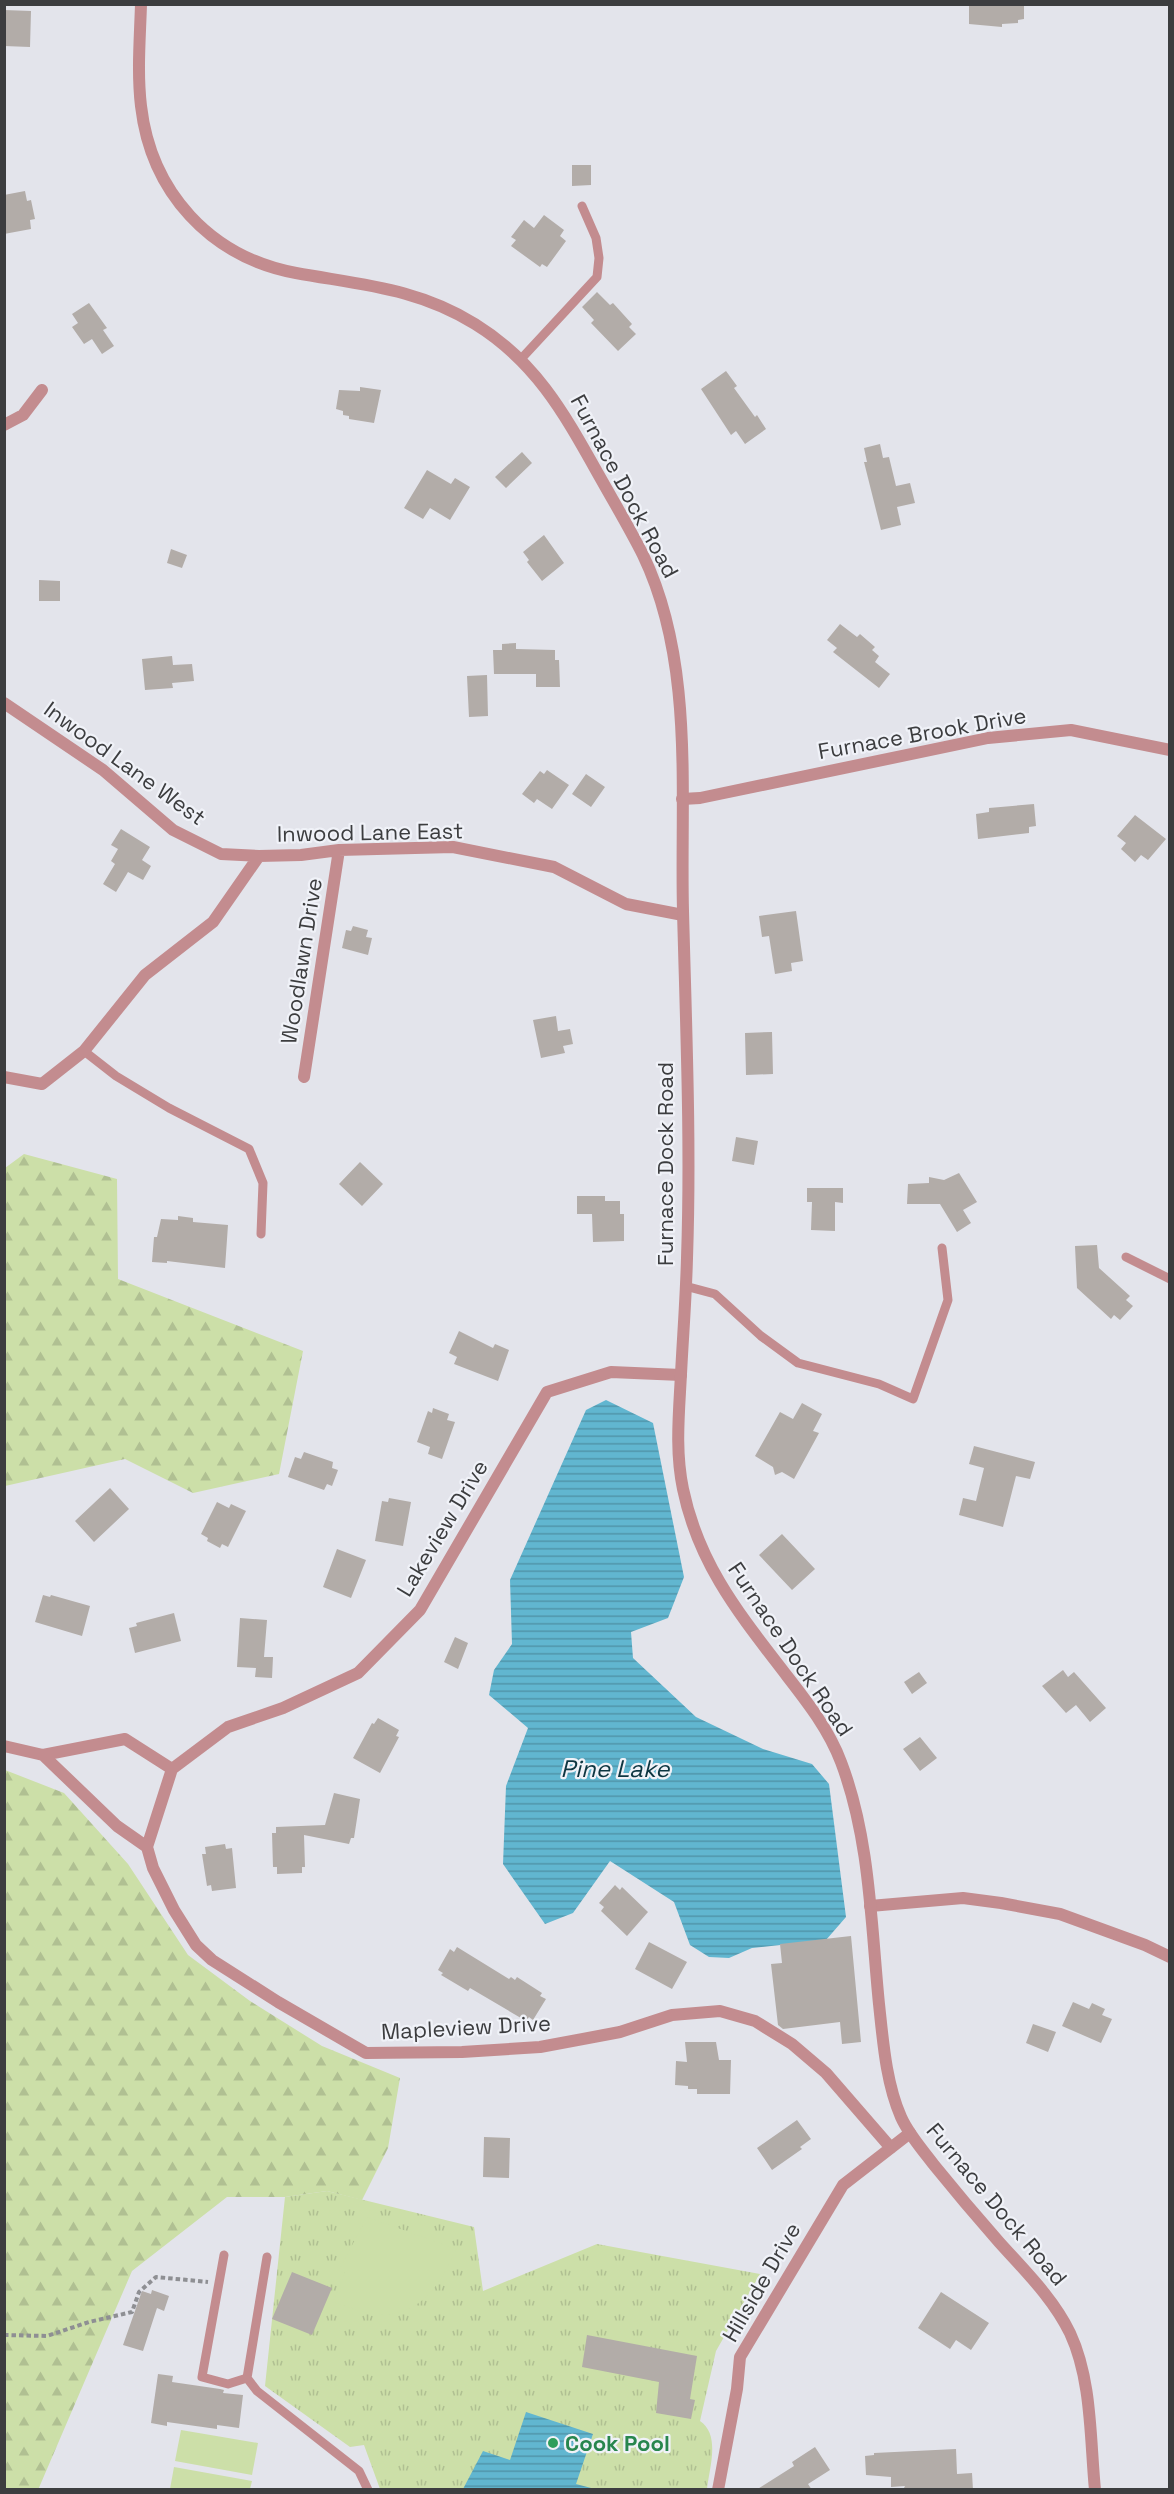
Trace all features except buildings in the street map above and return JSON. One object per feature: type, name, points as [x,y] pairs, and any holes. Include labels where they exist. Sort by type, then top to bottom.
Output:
[{"type":"street","name":"Furnace Dock Road","points":[[141,4],[140,96],[146,135],[156,164],[171,190],[198,224],[227,248],[259,264],[392,289],[436,302],[481,328],[521,359],[563,411],[639,549],[658,590],[676,672],[682,799],[689,1168],[678,1453],[682,1483],[696,1536],[724,1593],[810,1706],[831,1739],[850,1791],[864,1861],[888,2068],[898,2111],[910,2133],[981,2222],[1044,2292],[1069,2332],[1078,2352],[1086,2394],[1095,2490]]},
{"type":"street","points":[[4,425],[23,415],[42,390]]},
{"type":"street","name":"Inwood Lane West","points":[[4,703],[103,770],[173,830],[221,854],[259,856]]},
{"type":"street","name":"Furnace Brook Drive","points":[[682,799],[700,798],[734,789],[988,738],[1071,730],[1170,750]]},
{"type":"street","name":"Inwood Lane East","points":[[4,1077],[42,1084],[84,1051],[145,975],[213,922],[259,856],[301,855],[339,850],[453,847],[554,867],[626,904],[683,915]]},
{"type":"street","name":"Woodlawn Drive","points":[[304,1077],[339,850]]},
{"type":"street","name":"Lakeview Drive","points":[[172,1769],[228,1727],[283,1708],[358,1673],[420,1610],[547,1392],[611,1372],[681,1376]]},
{"type":"street","points":[[4,1746],[43,1755],[124,1738],[172,1769],[147,1846],[117,1826],[43,1755]]},
{"type":"street","name":"Mapleview Drive","points":[[147,1846],[153,1868],[174,1910],[196,1945],[212,1960],[278,2002],[366,2053],[462,2052],[540,2047],[620,2032],[672,2015],[720,2011],[755,2022],[792,2044],[826,2073],[891,2148]]},
{"type":"street","points":[[870,1906],[963,1898],[1002,1904],[1060,1914],[1145,1945],[1170,1957]]},
{"type":"street","name":"Hillside Drive","points":[[718,2490],[737,2390],[740,2357],[843,2185],[910,2133]]},
{"type":"lane","points":[[521,359],[597,277],[599,258],[596,238],[582,206]]},
{"type":"lane","points":[[84,1051],[116,1076],[160,1103],[249,1149],[263,1183],[261,1234]]},
{"type":"lane","points":[[685,1286],[715,1294],[761,1336],[798,1363],[879,1384],[913,1399],[948,1300],[942,1248]]},
{"type":"lane","points":[[1126,1257],[1170,1279]]},
{"type":"lane","points":[[224,2255],[202,2377],[228,2384],[247,2378]]},
{"type":"lane","points":[[267,2258],[247,2378],[257,2391],[360,2470],[368,2490]]},
{"type":"path","points":[[4,2334],[47,2336],[89,2322],[132,2312],[140,2292],[156,2277],[219,2283]]},
{"type":"green space","points":[[24,1154],[117,1179],[118,1279],[303,1351],[279,1474],[193,1493],[125,1459],[5,1486],[5,1168]]},
{"type":"green space","points":[[5,1770],[64,1793],[128,1864],[188,1955],[250,2001],[322,2046],[400,2078],[388,2148],[362,2200],[327,2191],[285,2197],[227,2197],[132,2271],[38,2490],[4,2489]]},
{"type":"green space","points":[[327,2191],[474,2227],[483,2291],[597,2244],[760,2274],[716,2351],[700,2421],[706,2427],[712,2443],[707,2489],[380,2489],[364,2445],[350,2447],[265,2386],[285,2197]]},
{"type":"green space","points":[[367,2217],[456,2249],[444,2273],[429,2294],[420,2302],[397,2313],[377,2315],[333,2302],[345,2273],[339,2270]]},
{"type":"green space","points":[[181,2430],[258,2443],[252,2475],[175,2461]]},
{"type":"green space","points":[[174,2467],[252,2481],[250,2489],[170,2489]]},
{"type":"water","name":"Pine Lake","points":[[606,1400],[653,1423],[684,1577],[668,1618],[631,1632],[633,1658],[696,1717],[763,1749],[812,1764],[829,1784],[846,1917],[826,1940],[752,1948],[729,1958],[709,1957],[690,1945],[674,1902],[610,1861],[573,1913],[545,1924],[503,1864],[506,1786],[528,1728],[489,1695],[494,1670],[512,1644],[510,1580],[586,1410]]},
{"type":"water","name":"Cook Pool","points":[[526,2412],[593,2434],[576,2484],[595,2489],[463,2489],[483,2451],[510,2460]]},
{"type":"place","name":"Cook Pool","points":[[553,2443]]}]
